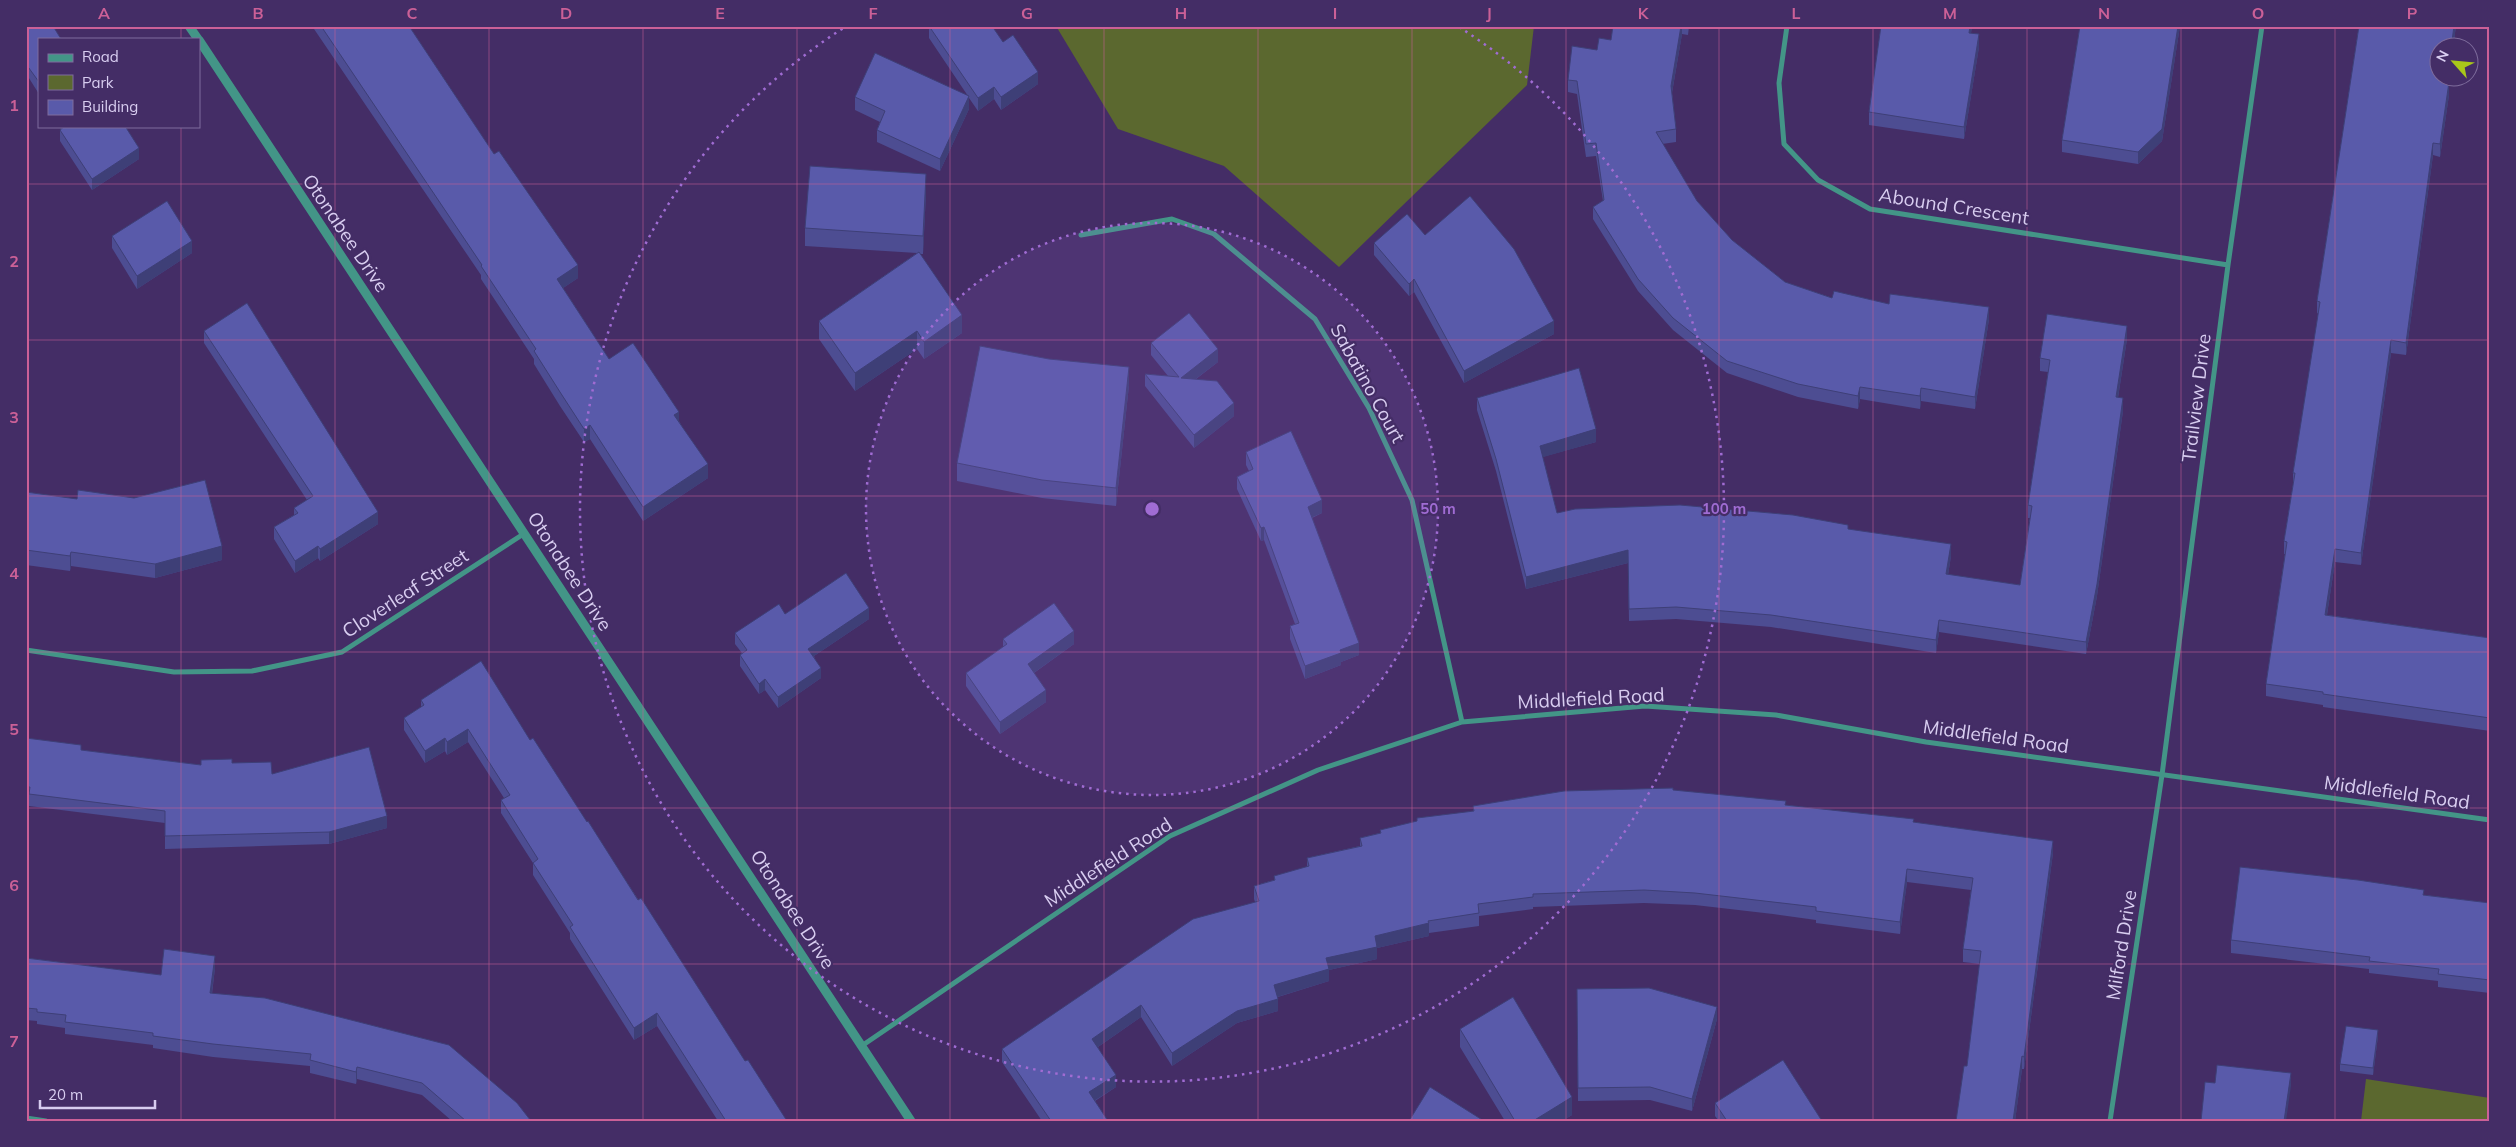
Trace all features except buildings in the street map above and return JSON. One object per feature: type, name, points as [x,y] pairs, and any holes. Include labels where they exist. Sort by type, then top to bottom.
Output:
[{"type":"street","name":"Otonabee Drive","points":[[189,26],[197,38]]},
{"type":"street","name":"Abound Crescent","points":[[1787,26],[1779,83],[1784,144],[1818,180],[1870,209],[2228,265]]},
{"type":"street","name":"Trailview Drive","points":[[2162,774],[2228,265],[2262,26]]},
{"type":"street","name":"Otonabee Drive","points":[[200,43],[526,533],[912,1121]]},
{"type":"street","name":"Sabatino Court","points":[[1081,235],[1172,219],[1214,234],[1315,319],[1369,408],[1412,500],[1462,722]]},
{"type":"street","name":"Cloverleaf Street","points":[[26,650],[174,672],[252,671],[342,652],[526,533]]},
{"type":"street","name":"Middlefield Road","points":[[863,1045],[1170,836],[1318,770],[1462,722],[1645,706],[1776,715],[1926,742],[2490,820]]},
{"type":"street","name":"Milford Drive","points":[[2110,1121],[2162,774]]},
{"type":"street","points":[[26,1118],[46,1121]]},
{"type":"green space","points":[[1056,26],[1534,26],[1527,85],[1339,267],[1224,166],[1118,129]]},
{"type":"green space","points":[[2366,1079],[2490,1098],[2490,1121],[2361,1121]]}]
